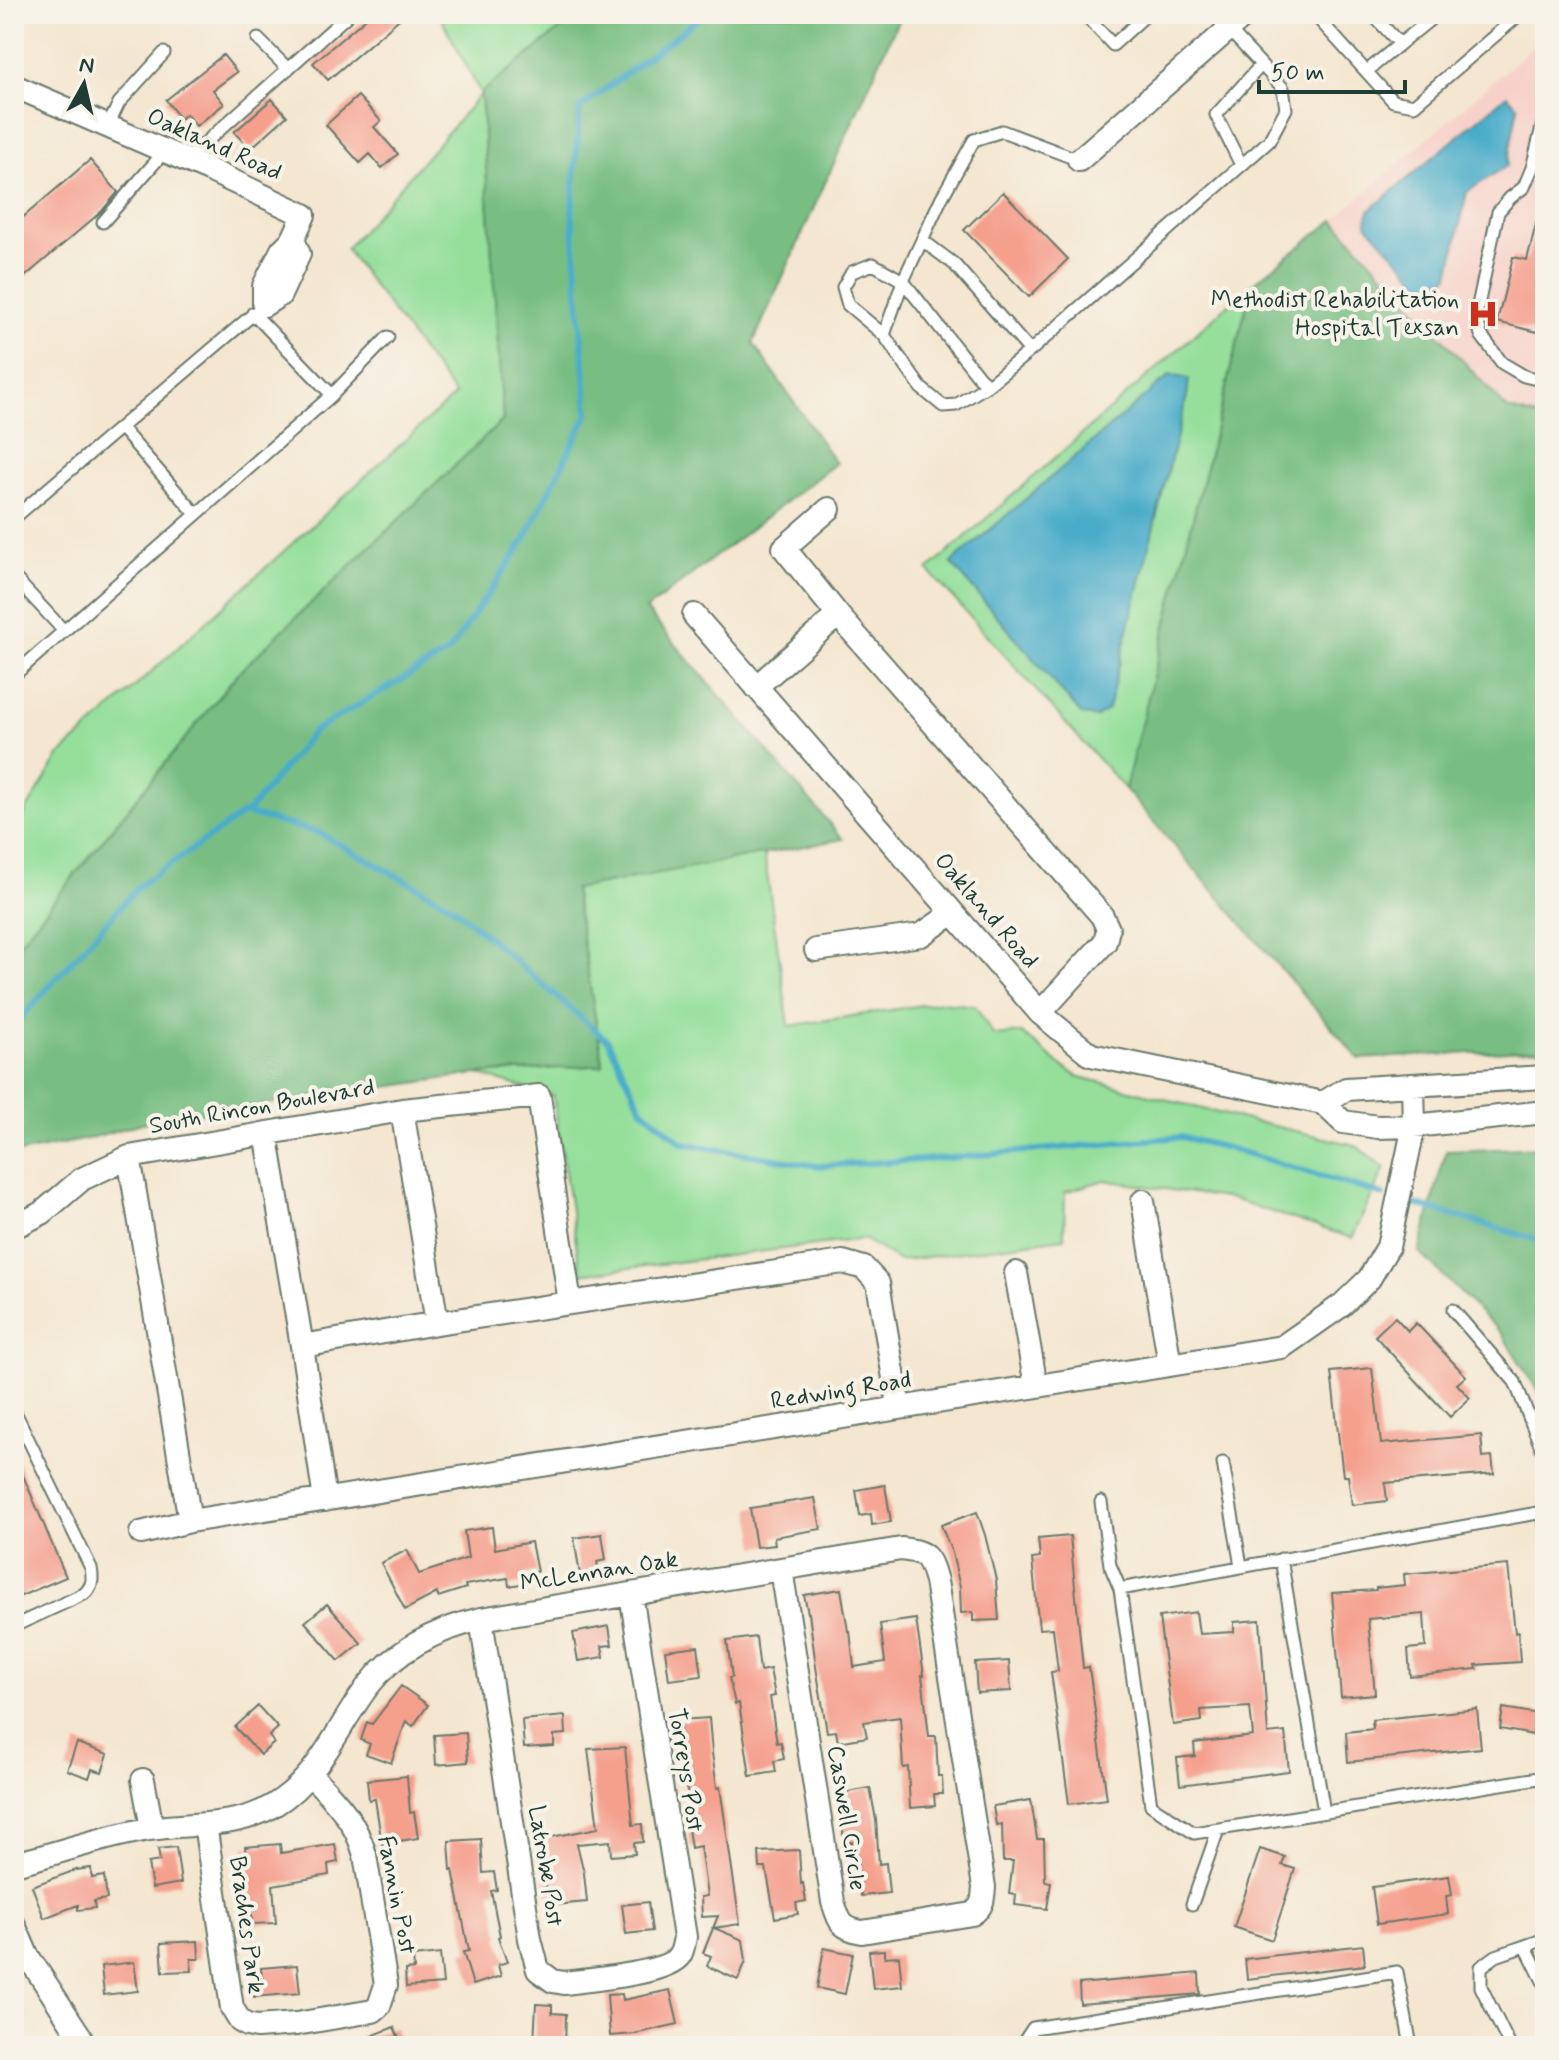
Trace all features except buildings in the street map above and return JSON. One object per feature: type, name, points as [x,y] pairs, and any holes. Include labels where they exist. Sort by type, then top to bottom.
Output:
[{"type":"street","points":[[1079,160],[1221,22],[1246,14]]},
{"type":"street","name":"Oakland Road","points":[[14,86],[304,215],[293,239],[299,254],[280,295],[258,309]]},
{"type":"street","points":[[829,509],[784,548],[838,615],[1102,916],[1108,929],[1105,942],[1040,1013]]},
{"type":"street","name":"Oakland Road","points":[[694,615],[1040,1013],[1091,1055],[1323,1103],[1343,1122],[1378,1127],[1545,1112]]},
{"type":"street","points":[[756,687],[838,615]]},
{"type":"street","points":[[816,950],[921,935],[953,913]]},
{"type":"street","points":[[1323,1103],[1346,1089],[1545,1077]]},
{"type":"street","name":"Redwing Road","points":[[141,1533],[190,1521],[1282,1347],[1342,1305],[1369,1279],[1388,1247],[1414,1126],[1413,1085]]},
{"type":"street","name":"South Rincon Boulevard","points":[[14,1227],[42,1213],[82,1179],[129,1157],[402,1110],[539,1096],[570,1303]]},
{"type":"street","points":[[402,1110],[437,1323]]},
{"type":"street","points":[[266,1133],[325,1500]]},
{"type":"street","points":[[129,1157],[190,1521]]},
{"type":"street","points":[[1143,1201],[1170,1365]]},
{"type":"street","points":[[302,1346],[843,1262],[864,1268],[878,1283],[899,1408]]},
{"type":"street","points":[[1016,1273],[1036,1386]]},
{"type":"street","name":"McLennan Oak","points":[[14,1864],[152,1828],[226,1823],[252,1816],[287,1796],[310,1774],[368,1686],[411,1646],[438,1631],[481,1619],[901,1549],[917,1551],[930,1560],[936,1581],[984,1887],[983,1902]]},
{"type":"street","name":"Caswell Circle","points":[[781,1569],[833,1902],[840,1923],[849,1930],[880,1931],[972,1914],[980,1909],[983,1902]]},
{"type":"street","name":"Torreys Post","points":[[631,1594],[685,1937],[680,1955]]},
{"type":"street","name":"Latrobe Post","points":[[481,1619],[528,1924],[538,1970],[553,1981],[564,1983],[647,1971],[680,1955]]},
{"type":"street","name":"Fannin Post","points":[[310,1774],[341,1806],[360,1837],[385,1972],[383,1996]]},
{"type":"street","points":[[143,1780],[152,1828]]},
{"type":"street","name":"Braches Park","points":[[205,1824],[232,2008],[240,2021],[257,2027],[342,2017],[373,2011],[383,1996]]},
{"type":"street","points":[[14,1925],[27,1955],[80,2036]]},
{"type":"lane","points":[[103,222],[175,155],[288,69],[349,14]]},
{"type":"lane","points":[[1084,14],[1113,45],[1147,14]]},
{"type":"lane","points":[[1314,14],[1393,101],[1414,105],[1520,14]]},
{"type":"lane","points":[[1372,14],[1400,44]]},
{"type":"lane","points":[[1367,71],[1437,14]]},
{"type":"lane","points":[[988,385],[903,281],[873,264],[852,272],[843,287],[848,305],[884,335],[921,388],[943,406],[956,405],[988,385],[1269,141],[1286,109],[1283,88],[1221,22]]},
{"type":"lane","points":[[258,39],[288,69]]},
{"type":"lane","points":[[108,126],[119,103],[164,53]]},
{"type":"lane","points":[[1241,165],[1216,115],[1261,65]]},
{"type":"lane","points":[[1545,115],[1524,187],[1498,212],[1476,315],[1481,335],[1502,363],[1524,376],[1545,381]]},
{"type":"lane","points":[[884,335],[903,281],[941,199],[974,140],[1002,131],[1079,160]]},
{"type":"lane","points":[[922,240],[954,264],[1030,351]]},
{"type":"lane","points":[[14,518],[258,309],[332,395]]},
{"type":"lane","points":[[14,675],[332,395],[388,337]]},
{"type":"lane","points":[[121,428],[196,514]]},
{"type":"lane","points":[[14,577],[64,631]]},
{"type":"lane","points":[[1453,1310],[1515,1382],[1545,1457]]},
{"type":"lane","points":[[14,1410],[91,1568],[93,1579],[84,1594],[14,1626]]},
{"type":"lane","points":[[1223,1463],[1241,1566]]},
{"type":"lane","points":[[1101,1502],[1110,1565],[1120,1589],[1151,1805],[1194,1833],[1545,1777]]},
{"type":"lane","points":[[1120,1589],[1544,1511],[1545,1526]]},
{"type":"lane","points":[[1281,1559],[1324,1812]]},
{"type":"lane","points":[[1192,1904],[1218,1830]]},
{"type":"lane","points":[[1510,2046],[1481,1987],[1481,1967],[1496,1956],[1545,1939]]},
{"type":"lane","points":[[1526,1947],[1545,1985]]},
{"type":"lane","points":[[1021,2046],[1033,2028],[1397,1972],[1411,2046]]},
{"type":"shaded area","name":"Methodist Rehabilitation Hospital Texsan","points":[[1545,36],[1545,419],[1507,409],[1334,220]]},
{"type":"green space","points":[[439,14],[579,14],[481,94]]},
{"type":"green space","points":[[579,14],[901,14],[753,343],[836,463],[646,610],[843,839],[574,889],[603,1065],[477,1074],[153,1120],[87,1139],[14,1154],[14,950],[238,673],[503,420],[481,93]]},
{"type":"green space","points":[[481,94],[503,420],[238,673],[14,950],[14,831],[59,756],[455,395],[346,249]]},
{"type":"green space","points":[[1334,220],[1507,409],[1545,419],[1545,1049],[1359,1059],[1125,789],[1252,284]]},
{"type":"green space","points":[[1252,284],[1125,789],[928,570]]},
{"type":"green space","points":[[764,853],[789,1026],[941,1002],[975,1006],[994,1036],[1022,1033],[1077,1076],[1355,1145],[1385,1168],[1352,1238],[1232,1199],[1104,1180],[1065,1192],[1064,1238],[899,1261],[864,1239],[581,1274],[553,1096],[477,1074],[603,1065],[574,889]]},
{"type":"green space","points":[[1545,1147],[1545,1402],[1501,1333],[1419,1252],[1446,1151]]},
{"type":"water","points":[[1507,95],[1518,106],[1507,166],[1467,192],[1449,276],[1428,291],[1366,224],[1369,211]]},
{"type":"water","points":[[1170,375],[1189,379],[1187,396],[1108,709],[1096,718],[1081,714],[951,563]]},
{"type":"waterway","points":[[14,1026],[138,887],[247,813],[314,731],[449,652],[524,541],[588,414],[572,212],[580,108],[702,14]]},
{"type":"waterway","points":[[244,813],[317,832],[452,906],[608,1041],[642,1109],[682,1143],[817,1166],[938,1159],[1181,1137],[1235,1150],[1383,1195]]},
{"type":"waterway","points":[[1414,1204],[1545,1242]]},
{"type":"place","name":"Methodist Rehabilitation Hospital Texsan","points":[[1483,314]]}]
